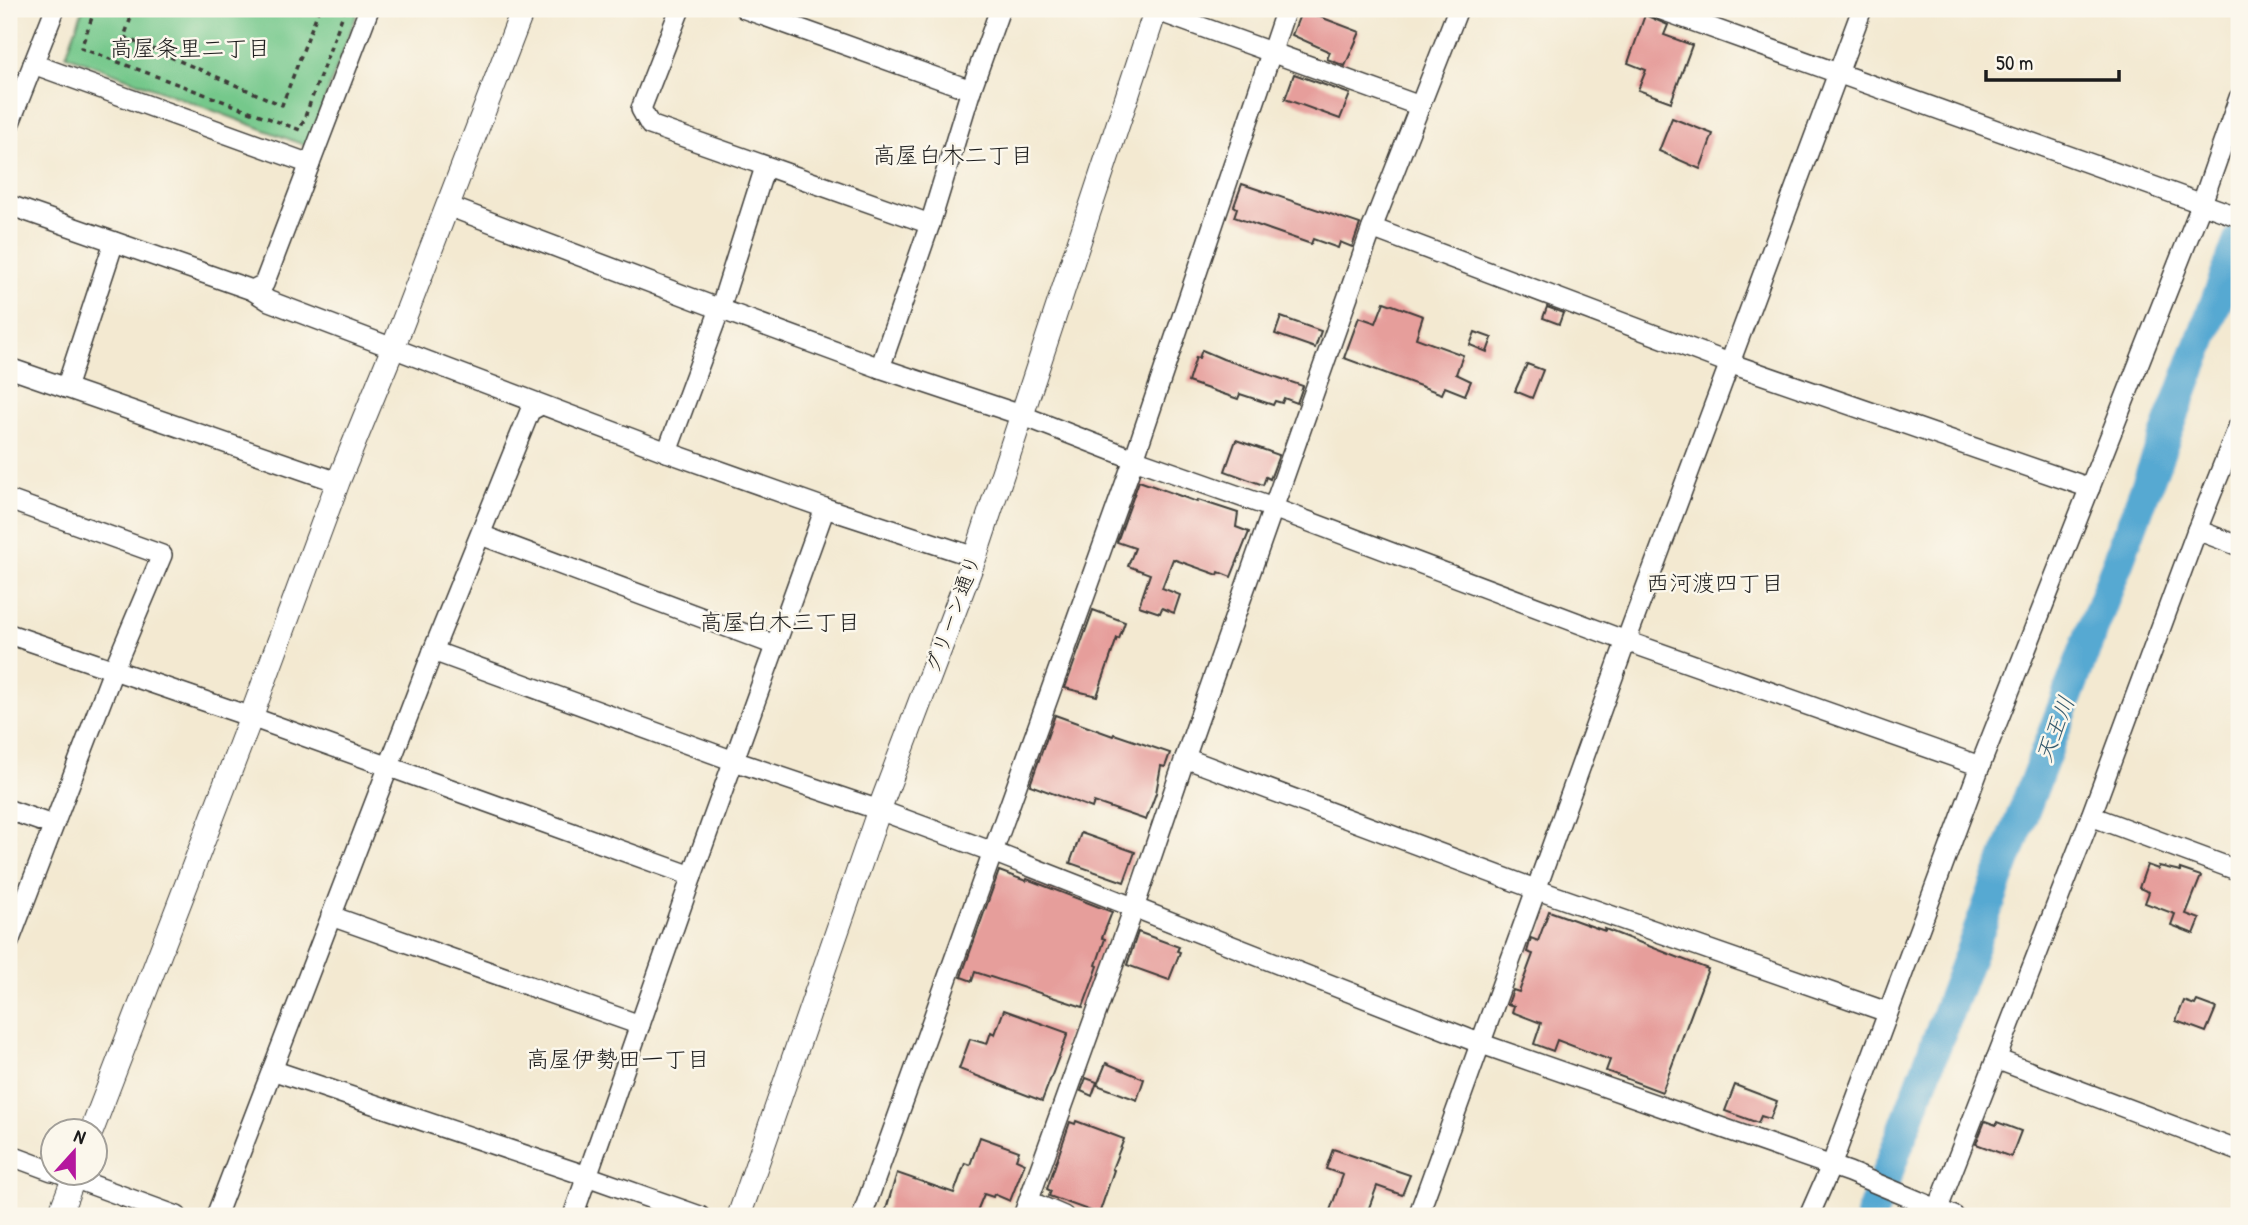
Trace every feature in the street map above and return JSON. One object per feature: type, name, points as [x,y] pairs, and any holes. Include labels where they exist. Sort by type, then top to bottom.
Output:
[{"type":"street","points":[[9,125],[55,9]]},
{"type":"street","points":[[252,290],[264,284],[369,9]]},
{"type":"street","points":[[97,1116],[338,482],[393,348],[523,9]]},
{"type":"street","points":[[680,9],[641,109],[650,125],[930,224]]},
{"type":"street","points":[[745,9],[971,90]]},
{"type":"street","points":[[880,368],[1000,9]]},
{"type":"street","points":[[1155,9],[1420,106]]},
{"type":"street","name":"グリーン通り","points":[[739,1216],[879,810],[975,557],[1155,9]]},
{"type":"street","points":[[862,1216],[1133,459],[1286,9]]},
{"type":"street","points":[[1064,1216],[1026,1209],[1372,228],[1458,9]]},
{"type":"street","points":[[1659,9],[2239,217]]},
{"type":"street","points":[[1418,1216],[1626,641],[1862,9]]},
{"type":"street","points":[[33,64],[310,164]]},
{"type":"street","points":[[1809,1216],[1840,1169],[1887,1012],[1980,766],[2090,488],[2209,206],[2239,98]]},
{"type":"street","points":[[667,452],[720,309],[765,167]]},
{"type":"street","points":[[9,205],[252,290],[270,301],[667,452],[975,557]]},
{"type":"street","points":[[448,206],[880,368],[1021,415],[1133,459],[1273,508],[1626,641],[1980,766]]},
{"type":"street","points":[[1372,228],[1729,363],[2090,488]]},
{"type":"street","points":[[66,388],[114,242]]},
{"type":"street","points":[[9,368],[338,482]]},
{"type":"street","points":[[216,1216],[433,651],[530,411],[541,405]]},
{"type":"street","points":[[433,651],[993,852],[1479,1042],[1840,1169],[1938,1211],[2239,425]]},
{"type":"street","points":[[9,500],[162,555],[52,825],[9,942]]},
{"type":"street","points":[[573,1216],[825,508]]},
{"type":"street","points":[[2197,530],[2239,546]]},
{"type":"street","points":[[481,536],[775,645]]},
{"type":"street","points":[[9,634],[251,717],[692,876]]},
{"type":"street","points":[[1185,758],[1535,889],[1887,1012]]},
{"type":"street","points":[[9,810],[52,825]]},
{"type":"street","points":[[2091,816],[2239,871]]},
{"type":"street","points":[[331,916],[640,1025]]},
{"type":"street","points":[[1996,1059],[2239,1151]]},
{"type":"street","points":[[272,1070],[700,1216]]},
{"type":"street","points":[[9,1155],[38,1165]]},
{"type":"street","points":[[59,1216],[63,1186]]},
{"type":"street","points":[[97,1186],[177,1216]]},
{"type":"path","points":[[95,9],[81,48],[300,130],[345,9]]},
{"type":"path","points":[[134,9],[124,37],[282,105],[319,9]]},
{"type":"green space","points":[[83,9],[359,9],[307,146],[66,55]]},
{"type":"building","points":[[1302,10],[1360,32],[1345,66],[1327,59],[1330,52],[1292,35]]},
{"type":"building","points":[[1645,15],[1668,25],[1664,35],[1692,45],[1671,102],[1638,90],[1646,70],[1628,63]]},
{"type":"building","points":[[1294,74],[1350,94],[1340,119],[1285,99]]},
{"type":"building","points":[[1672,118],[1713,134],[1700,169],[1659,151]]},
{"type":"building","points":[[1242,184],[1360,224],[1352,247],[1340,242],[1338,248],[1313,239],[1311,244],[1234,217],[1237,208],[1234,206]]},
{"type":"building","points":[[1384,302],[1423,316],[1416,338],[1463,355],[1456,374],[1471,381],[1465,395],[1445,387],[1442,394],[1344,358],[1359,317],[1376,323]]},
{"type":"building","points":[[1547,307],[1563,313],[1559,324],[1543,318]]},
{"type":"building","points":[[1281,317],[1321,331],[1315,348],[1275,334]]},
{"type":"building","points":[[1475,332],[1492,338],[1487,352],[1470,345]]},
{"type":"building","points":[[1202,350],[1303,386],[1297,403],[1284,398],[1282,403],[1275,401],[1273,405],[1240,394],[1238,399],[1188,382],[1196,357],[1199,358]]},
{"type":"building","points":[[1527,364],[1543,370],[1532,398],[1515,391]]},
{"type":"building","points":[[1236,440],[1279,455],[1270,479],[1266,477],[1263,485],[1225,471]]},
{"type":"building","points":[[1139,481],[1197,502],[1198,500],[1238,513],[1236,527],[1249,532],[1231,577],[1173,559],[1162,588],[1180,595],[1174,613],[1162,608],[1160,613],[1139,606],[1150,574],[1128,566],[1135,548],[1117,542]]},
{"type":"building","points":[[1093,610],[1125,622],[1097,696],[1065,688]]},
{"type":"building","points":[[1055,715],[1170,753],[1165,767],[1161,766],[1156,793],[1146,820],[1094,802],[1092,808],[1030,785]]},
{"type":"building","points":[[1081,833],[1135,852],[1124,882],[1070,863]]},
{"type":"building","points":[[2147,865],[2158,869],[2159,866],[2180,869],[2201,876],[2186,914],[2200,919],[2194,934],[2171,925],[2175,914],[2145,903],[2149,892],[2139,888]]},
{"type":"building","points":[[999,871],[1112,912],[1102,938],[1105,939],[1096,965],[1098,966],[1083,1007],[975,972],[972,981],[961,977]]},
{"type":"building","points":[[1549,911],[1605,929],[1708,969],[1662,1092],[1606,1071],[1610,1060],[1557,1040],[1553,1051],[1534,1044],[1541,1023],[1512,1012],[1514,1006],[1508,1004],[1513,990],[1519,992],[1533,954],[1527,952],[1531,938],[1538,941]]},
{"type":"building","points":[[1138,932],[1179,947],[1177,951],[1180,952],[1169,980],[1127,965]]},
{"type":"building","points":[[2184,1001],[2195,1005],[2197,1001],[2216,1008],[2206,1032],[2176,1021]]},
{"type":"building","points":[[1004,1010],[1068,1033],[1042,1101],[959,1069],[970,1039],[987,1044],[991,1032],[995,1034]]},
{"type":"building","points":[[1106,1063],[1144,1079],[1137,1100],[1097,1085]]},
{"type":"building","points":[[1086,1078],[1097,1082],[1092,1096],[1081,1091]]},
{"type":"building","points":[[1735,1085],[1777,1101],[1770,1119],[1761,1116],[1758,1123],[1725,1111]]},
{"type":"building","points":[[1076,1121],[1124,1139],[1099,1214],[1049,1196],[1051,1191],[1047,1189],[1070,1122],[1075,1124]]},
{"type":"building","points":[[1985,1121],[1996,1125],[1997,1122],[2021,1131],[2011,1157],[1976,1144]]},
{"type":"building","points":[[980,1137],[1019,1151],[1016,1159],[1025,1163],[1010,1201],[994,1194],[993,1197],[984,1194],[975,1216],[884,1216],[897,1173],[954,1193],[965,1163],[970,1165]]},
{"type":"building","points":[[1333,1149],[1410,1175],[1402,1195],[1377,1186],[1366,1216],[1328,1216],[1343,1175],[1326,1169]]},
{"type":"waterway","name":"天王川","points":[[1871,1216],[2239,241]]},
{"type":"district","name":"高屋条里二丁目","points":[[190,48]]},
{"type":"district","name":"高屋白木二丁目","points":[[953,155]]},
{"type":"district","name":"西河渡四丁目","points":[[1715,583]]},
{"type":"district","name":"高屋白木三丁目","points":[[780,622]]},
{"type":"district","name":"高屋伊勢田一丁目","points":[[618,1059]]}]
